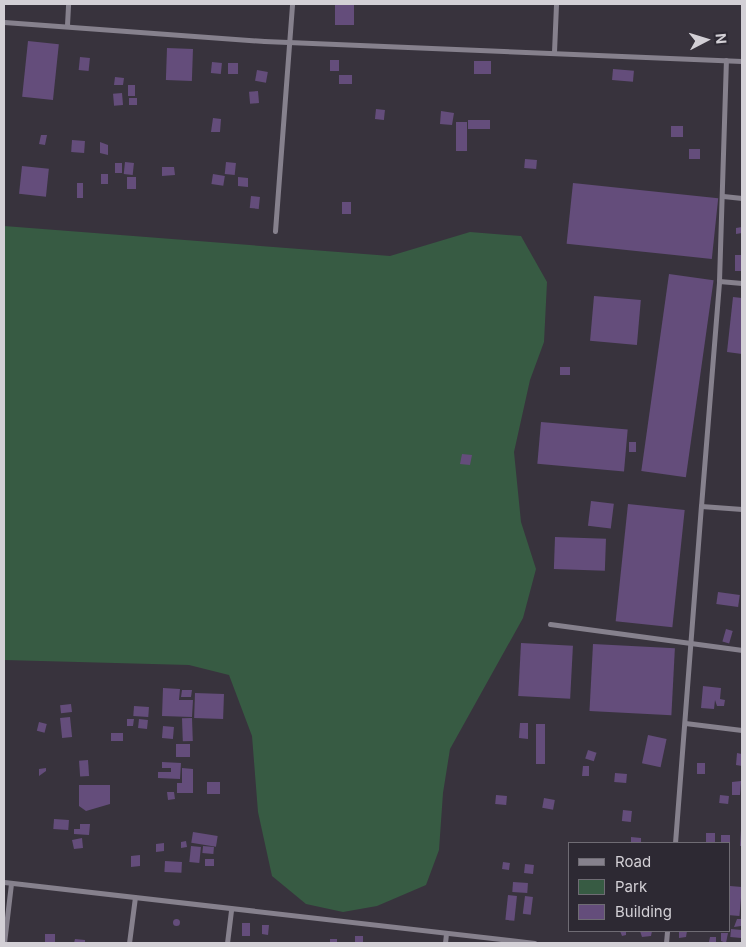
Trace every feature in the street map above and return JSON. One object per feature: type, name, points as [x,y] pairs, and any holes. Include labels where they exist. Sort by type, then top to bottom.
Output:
[{"type":"street","points":[[67,25],[68,4]]},
{"type":"street","points":[[275,231],[292,4]]},
{"type":"street","points":[[554,52],[556,4]]},
{"type":"street","points":[[4,22],[290,42],[554,52],[742,62]]},
{"type":"street","points":[[674,842],[719,281],[726,60]]},
{"type":"street","points":[[723,196],[742,198]]},
{"type":"street","points":[[719,281],[742,283]]},
{"type":"street","points":[[701,506],[742,509]]},
{"type":"street","points":[[550,624],[742,650]]},
{"type":"street","points":[[684,723],[742,730]]},
{"type":"street","points":[[4,882],[535,943]]},
{"type":"street","points":[[4,943],[11,883]]},
{"type":"street","points":[[129,943],[135,897]]},
{"type":"street","points":[[227,943],[231,909]]},
{"type":"street","points":[[445,943],[446,934]]},
{"type":"green space","points":[[4,226],[390,256],[470,232],[521,236],[547,282],[544,342],[530,380],[514,452],[521,522],[536,569],[523,618],[450,749],[443,793],[439,850],[426,885],[377,906],[343,912],[306,904],[272,876],[258,812],[252,736],[229,675],[189,665],[4,660]]},
{"type":"building","points":[[335,4],[354,4],[354,25],[335,25]]},
{"type":"building","points":[[28,41],[59,44],[53,100],[22,97]]},
{"type":"building","points":[[167,48],[193,49],[192,81],[166,80]]},
{"type":"building","points":[[80,57],[90,58],[89,71],[79,70]]},
{"type":"building","points":[[330,60],[339,60],[339,71],[330,71]]},
{"type":"building","points":[[474,61],[491,61],[491,74],[474,74]]},
{"type":"building","points":[[212,62],[222,63],[221,74],[211,73]]},
{"type":"building","points":[[228,63],[238,63],[238,74],[228,74]]},
{"type":"building","points":[[613,69],[634,71],[633,82],[612,80]]},
{"type":"building","points":[[257,70],[268,72],[266,83],[255,81]]},
{"type":"building","points":[[339,75],[352,75],[352,84],[339,84]]},
{"type":"building","points":[[115,77],[124,78],[123,85],[114,85]]},
{"type":"building","points":[[128,85],[135,85],[135,96],[128,96]]},
{"type":"building","points":[[258,91],[259,103],[250,104],[249,92]]},
{"type":"building","points":[[122,93],[123,105],[114,106],[113,94]]},
{"type":"building","points":[[129,98],[137,98],[137,105],[129,105]]},
{"type":"building","points":[[376,109],[385,110],[384,120],[375,119]]},
{"type":"building","points":[[441,111],[454,113],[452,125],[440,124]]},
{"type":"building","points":[[213,118],[221,119],[220,132],[211,132]]},
{"type":"building","points":[[468,120],[490,120],[490,129],[468,129]]},
{"type":"building","points":[[456,122],[467,122],[467,151],[456,151]]},
{"type":"building","points":[[671,126],[683,126],[683,137],[671,137]]},
{"type":"building","points":[[41,135],[47,135],[45,145],[39,144]]},
{"type":"building","points":[[72,140],[85,141],[84,153],[71,152]]},
{"type":"building","points":[[100,142],[108,145],[108,155],[100,153]]},
{"type":"building","points":[[689,149],[700,149],[700,159],[689,159]]},
{"type":"building","points":[[525,159],[537,160],[536,169],[524,168]]},
{"type":"building","points":[[125,162],[134,163],[133,175],[124,174]]},
{"type":"building","points":[[226,162],[236,163],[235,175],[225,174]]},
{"type":"building","points":[[115,163],[122,163],[122,173],[115,173]]},
{"type":"building","points":[[22,166],[49,169],[46,197],[19,194]]},
{"type":"building","points":[[162,167],[174,167],[175,175],[162,176]]},
{"type":"building","points":[[101,174],[108,174],[108,184],[101,184]]},
{"type":"building","points":[[213,174],[225,176],[223,186],[211,184]]},
{"type":"building","points":[[127,177],[136,177],[136,189],[127,189]]},
{"type":"building","points":[[238,177],[248,178],[248,187],[238,186]]},
{"type":"building","points":[[77,183],[83,183],[83,198],[77,198]]},
{"type":"building","points":[[573,183],[718,198],[712,259],[567,244]]},
{"type":"building","points":[[251,196],[260,197],[259,209],[250,208]]},
{"type":"building","points":[[342,202],[351,202],[351,214],[342,214]]},
{"type":"building","points":[[742,227],[742,233],[736,234],[736,228]]},
{"type":"building","points":[[735,255],[742,255],[742,271],[735,271]]},
{"type":"building","points":[[669,274],[714,280],[686,477],[641,471]]},
{"type":"building","points":[[594,296],[641,300],[637,345],[590,341]]},
{"type":"building","points":[[733,297],[742,298],[742,354],[727,352]]},
{"type":"building","points":[[560,367],[570,367],[570,375],[560,375]]},
{"type":"building","points":[[541,422],[628,430],[624,471],[537,464]]},
{"type":"building","points":[[629,442],[636,442],[636,452],[629,452]]},
{"type":"building","points":[[462,454],[472,455],[470,465],[460,464]]},
{"type":"building","points":[[591,501],[614,504],[611,529],[588,526]]},
{"type":"building","points":[[628,504],[685,510],[672,627],[616,621]]},
{"type":"building","points":[[555,537],[606,539],[605,571],[554,569]]},
{"type":"building","points":[[718,592],[740,595],[738,607],[716,604]]},
{"type":"building","points":[[726,629],[733,631],[729,643],[722,641]]},
{"type":"building","points":[[521,643],[573,646],[570,699],[518,696]]},
{"type":"building","points":[[593,644],[675,648],[671,715],[589,711]]},
{"type":"building","points":[[703,686],[721,688],[720,699],[725,700],[724,706],[717,706],[715,700],[714,709],[701,708]]},
{"type":"building","points":[[163,688],[180,689],[179,700],[193,700],[192,717],[162,716]]},
{"type":"building","points":[[182,690],[192,690],[191,697],[181,697]]},
{"type":"building","points":[[195,693],[224,694],[223,719],[194,718]]},
{"type":"building","points":[[71,704],[72,712],[61,713],[60,705]]},
{"type":"building","points":[[134,706],[149,707],[148,717],[133,716]]},
{"type":"building","points":[[70,717],[72,737],[62,738],[60,718]]},
{"type":"building","points":[[182,718],[192,718],[193,741],[183,741]]},
{"type":"building","points":[[127,719],[134,719],[133,726],[127,726]]},
{"type":"building","points":[[139,719],[148,720],[147,729],[138,728]]},
{"type":"building","points":[[39,722],[47,724],[45,733],[37,731]]},
{"type":"building","points":[[520,723],[528,723],[528,739],[519,738]]},
{"type":"building","points":[[536,724],[545,724],[545,764],[536,764]]},
{"type":"building","points":[[163,726],[174,727],[173,739],[162,738]]},
{"type":"building","points":[[111,733],[123,733],[123,741],[111,741]]},
{"type":"building","points":[[648,735],[667,739],[661,767],[642,763]]},
{"type":"building","points":[[176,744],[190,744],[190,757],[176,757]]},
{"type":"building","points":[[588,750],[597,753],[594,761],[585,759]]},
{"type":"building","points":[[737,753],[742,754],[742,766],[736,765]]},
{"type":"building","points":[[88,760],[89,776],[80,777],[79,761]]},
{"type":"building","points":[[162,762],[181,763],[180,779],[158,778],[158,772],[171,772],[171,768],[162,768]]},
{"type":"building","points":[[697,763],[705,763],[705,774],[697,774]]},
{"type":"building","points":[[583,766],[589,766],[589,776],[582,776]]},
{"type":"building","points":[[46,768],[46,771],[39,776],[39,769]]},
{"type":"building","points":[[182,768],[193,769],[193,793],[177,793],[177,783],[182,783]]},
{"type":"building","points":[[615,773],[627,774],[626,783],[614,782]]},
{"type":"building","points":[[741,781],[740,795],[732,795],[732,782]]},
{"type":"building","points":[[207,782],[220,782],[220,794],[207,794]]},
{"type":"building","points":[[79,785],[110,785],[110,804],[86,811],[79,806]]},
{"type":"building","points":[[167,792],[174,792],[175,799],[168,800]]},
{"type":"building","points":[[496,795],[507,796],[506,805],[495,804]]},
{"type":"building","points":[[720,795],[729,796],[728,804],[719,803]]},
{"type":"building","points":[[544,798],[555,800],[553,810],[542,808]]},
{"type":"building","points":[[623,810],[632,811],[631,822],[622,821]]},
{"type":"building","points":[[54,819],[69,820],[68,830],[53,829]]},
{"type":"building","points":[[80,824],[90,824],[89,835],[74,834],[74,829],[80,829]]},
{"type":"building","points":[[741,830],[742,846],[740,846]]},
{"type":"building","points":[[193,832],[218,836],[216,847],[191,843]]},
{"type":"building","points":[[706,833],[715,833],[715,842],[706,842]]},
{"type":"building","points":[[721,835],[730,835],[730,842],[721,842]]},
{"type":"building","points":[[631,837],[641,838],[641,842],[631,842]]},
{"type":"building","points":[[82,838],[83,848],[74,849],[72,840]]},
{"type":"building","points":[[186,841],[187,847],[181,848],[181,842]]},
{"type":"building","points":[[164,843],[164,851],[156,852],[156,844]]},
{"type":"building","points":[[191,846],[201,847],[199,863],[189,862]]},
{"type":"building","points":[[203,846],[214,847],[213,854],[202,853]]},
{"type":"building","points":[[140,855],[140,866],[131,867],[131,856]]},
{"type":"building","points":[[205,859],[214,859],[214,866],[205,866]]},
{"type":"building","points":[[165,861],[182,862],[181,873],[164,872]]},
{"type":"building","points":[[503,862],[510,863],[509,870],[502,869]]},
{"type":"building","points":[[525,864],[534,865],[533,874],[524,873]]},
{"type":"building","points":[[513,882],[528,883],[527,893],[512,892]]},
{"type":"building","points":[[731,886],[742,887],[739,916],[731,915]]},
{"type":"building","points":[[508,895],[517,896],[514,921],[505,920]]},
{"type":"building","points":[[525,896],[533,897],[531,915],[523,914]]},
{"type":"building","points":[[176,919],[179,922],[176,925],[173,922]]},
{"type":"building","points":[[737,919],[742,919],[741,926],[734,927]]},
{"type":"building","points":[[242,923],[250,923],[250,936],[242,936]]},
{"type":"building","points":[[262,925],[269,925],[268,935],[262,934]]},
{"type":"building","points":[[731,929],[742,930],[741,938],[730,937]]},
{"type":"building","points":[[620,932],[626,932],[626,935],[622,936]]},
{"type":"building","points":[[640,932],[652,932],[651,936],[642,937]]},
{"type":"building","points":[[679,932],[687,932],[686,937],[679,938]]},
{"type":"building","points":[[721,933],[728,933],[726,943],[721,941]]},
{"type":"building","points":[[45,934],[55,934],[55,943],[45,943]]},
{"type":"building","points":[[355,936],[363,936],[363,943],[355,943]]},
{"type":"building","points":[[710,937],[716,937],[716,942],[709,942]]},
{"type":"building","points":[[75,939],[85,940],[85,943],[74,943]]},
{"type":"building","points":[[330,939],[337,939],[337,943],[330,943]]}]
